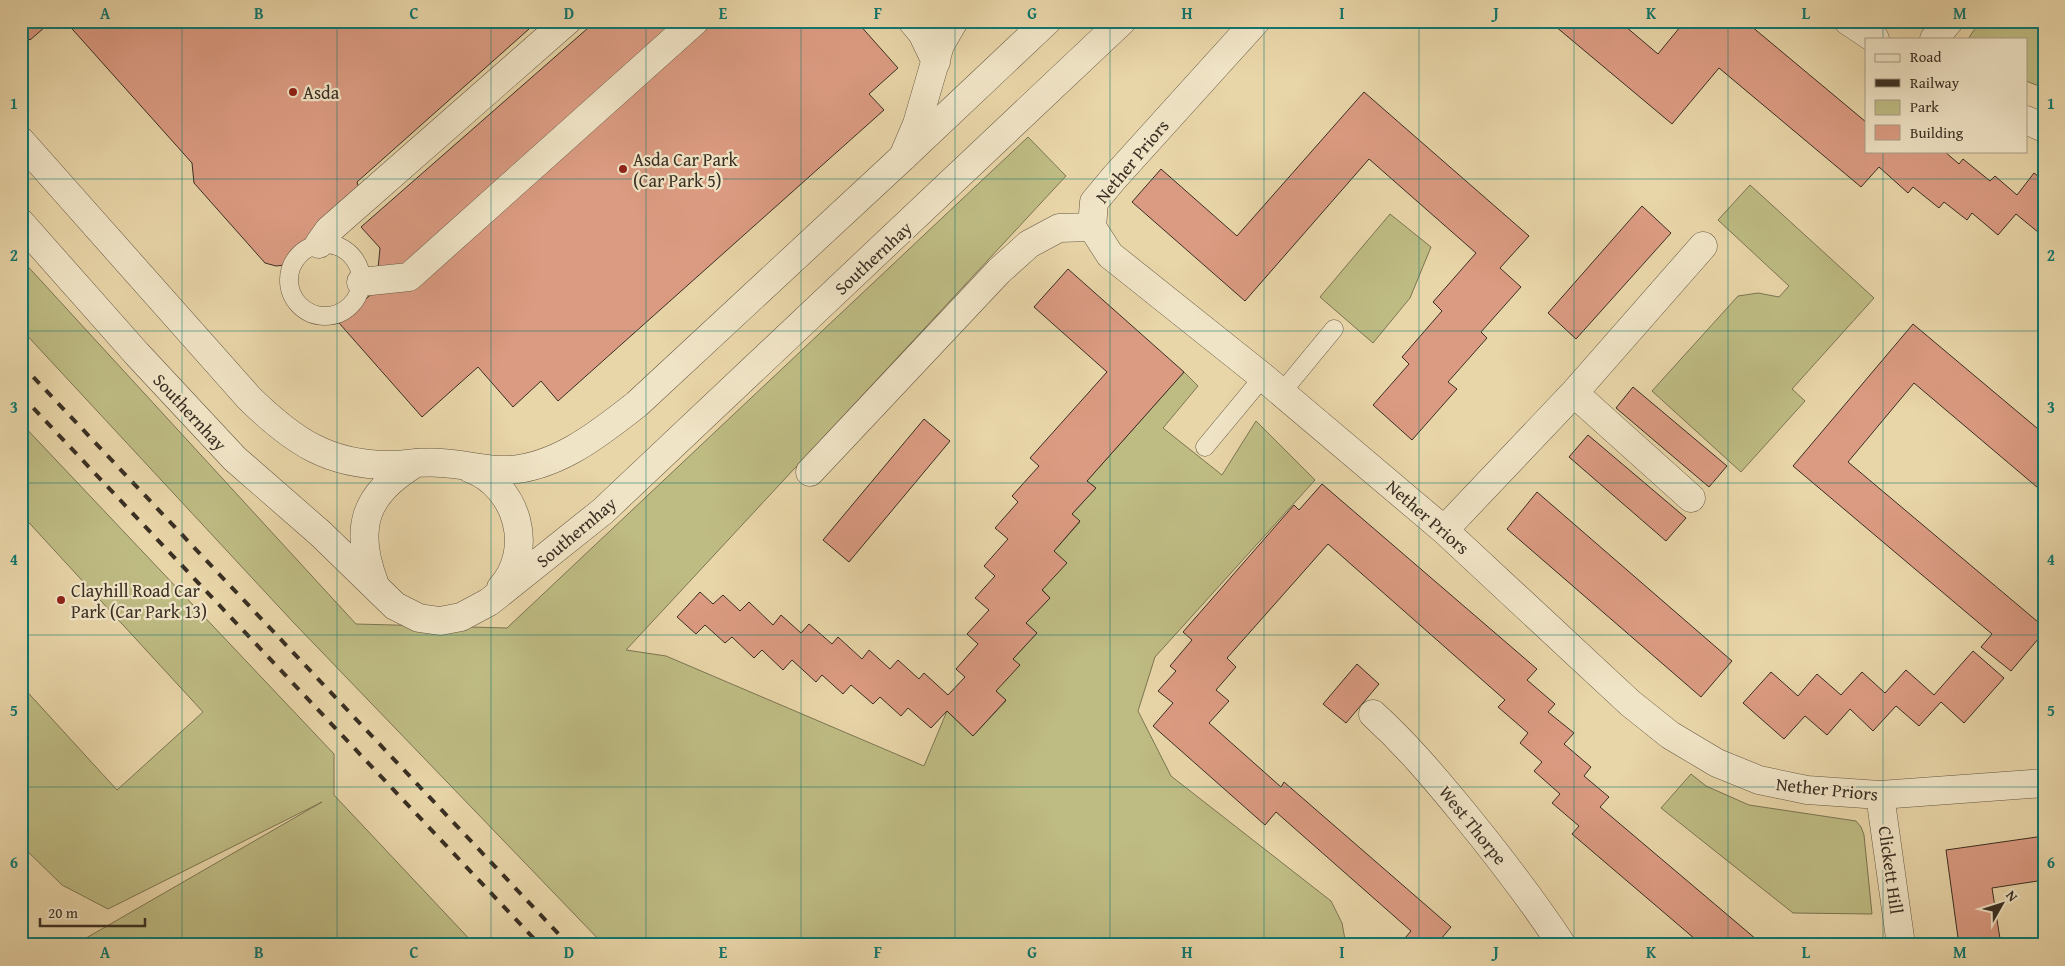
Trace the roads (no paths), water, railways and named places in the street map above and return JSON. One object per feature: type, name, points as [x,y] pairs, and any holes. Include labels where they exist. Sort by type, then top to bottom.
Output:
[{"type":"street","points":[[319,244],[329,230],[567,21]]},
{"type":"street","points":[[361,282],[409,277],[695,21]]},
{"type":"street","points":[[912,21],[922,33],[936,62]]},
{"type":"street","points":[[929,21],[934,33],[936,62]]},
{"type":"street","points":[[904,158],[940,45],[954,21]]},
{"type":"street","points":[[21,141],[249,398],[280,428],[311,448],[338,458],[367,463],[442,462],[500,470],[526,469],[554,459],[609,426],[651,390],[904,158],[1047,21]]},
{"type":"street","name":"Southernhay","points":[[21,223],[143,360],[235,459],[321,534],[395,606],[419,618],[440,621],[461,617],[489,602],[575,534],[664,455],[1122,21]]},
{"type":"street","name":"Nether Priors","points":[[1256,21],[1094,202],[1092,227],[1110,255],[1272,385],[1444,530],[1630,703],[1670,735],[1717,763],[1759,780],[1808,790],[1880,795],[2044,783]]},
{"type":"street","points":[[1848,21],[1874,38]]},
{"type":"street","points":[[1935,38],[1949,21]]},
{"type":"street","points":[[2028,121],[2044,128]]},
{"type":"street","points":[[810,472],[999,271],[1029,244],[1059,228],[1092,227]]},
{"type":"street","points":[[1444,530],[1574,393],[1704,246]]},
{"type":"street","points":[[1574,393],[1691,498]]},
{"type":"street","points":[[376,587],[366,562],[363,534],[367,511],[378,493],[394,476],[416,463]]},
{"type":"street","points":[[465,466],[485,474],[502,490],[514,512],[520,536],[518,558],[509,580],[489,602]]},
{"type":"street","name":"West Thorpe","points":[[1373,714],[1406,744],[1489,844],[1533,900],[1562,945]]},
{"type":"street","name":"Clickett Hill","points":[[1880,795],[1901,945]]},
{"type":"lane","points":[[319,244],[332,244],[341,247],[353,255],[361,271],[361,289],[353,304],[344,312],[319,317],[301,308],[291,294],[289,272],[297,257],[306,248],[319,244]]},
{"type":"lane","points":[[1205,447],[1334,329]]},
{"type":"railway","points":[[21,364],[569,945]]},
{"type":"railway","points":[[21,395],[540,945]]},
{"type":"place","name":"Asda","points":[[293,92]]},
{"type":"place","name":"Asda Car Park (Car Park 5)","points":[[623,169]]},
{"type":"place","name":"Clayhill Road Car Park (Car Park 13)","points":[[61,600]]}]
